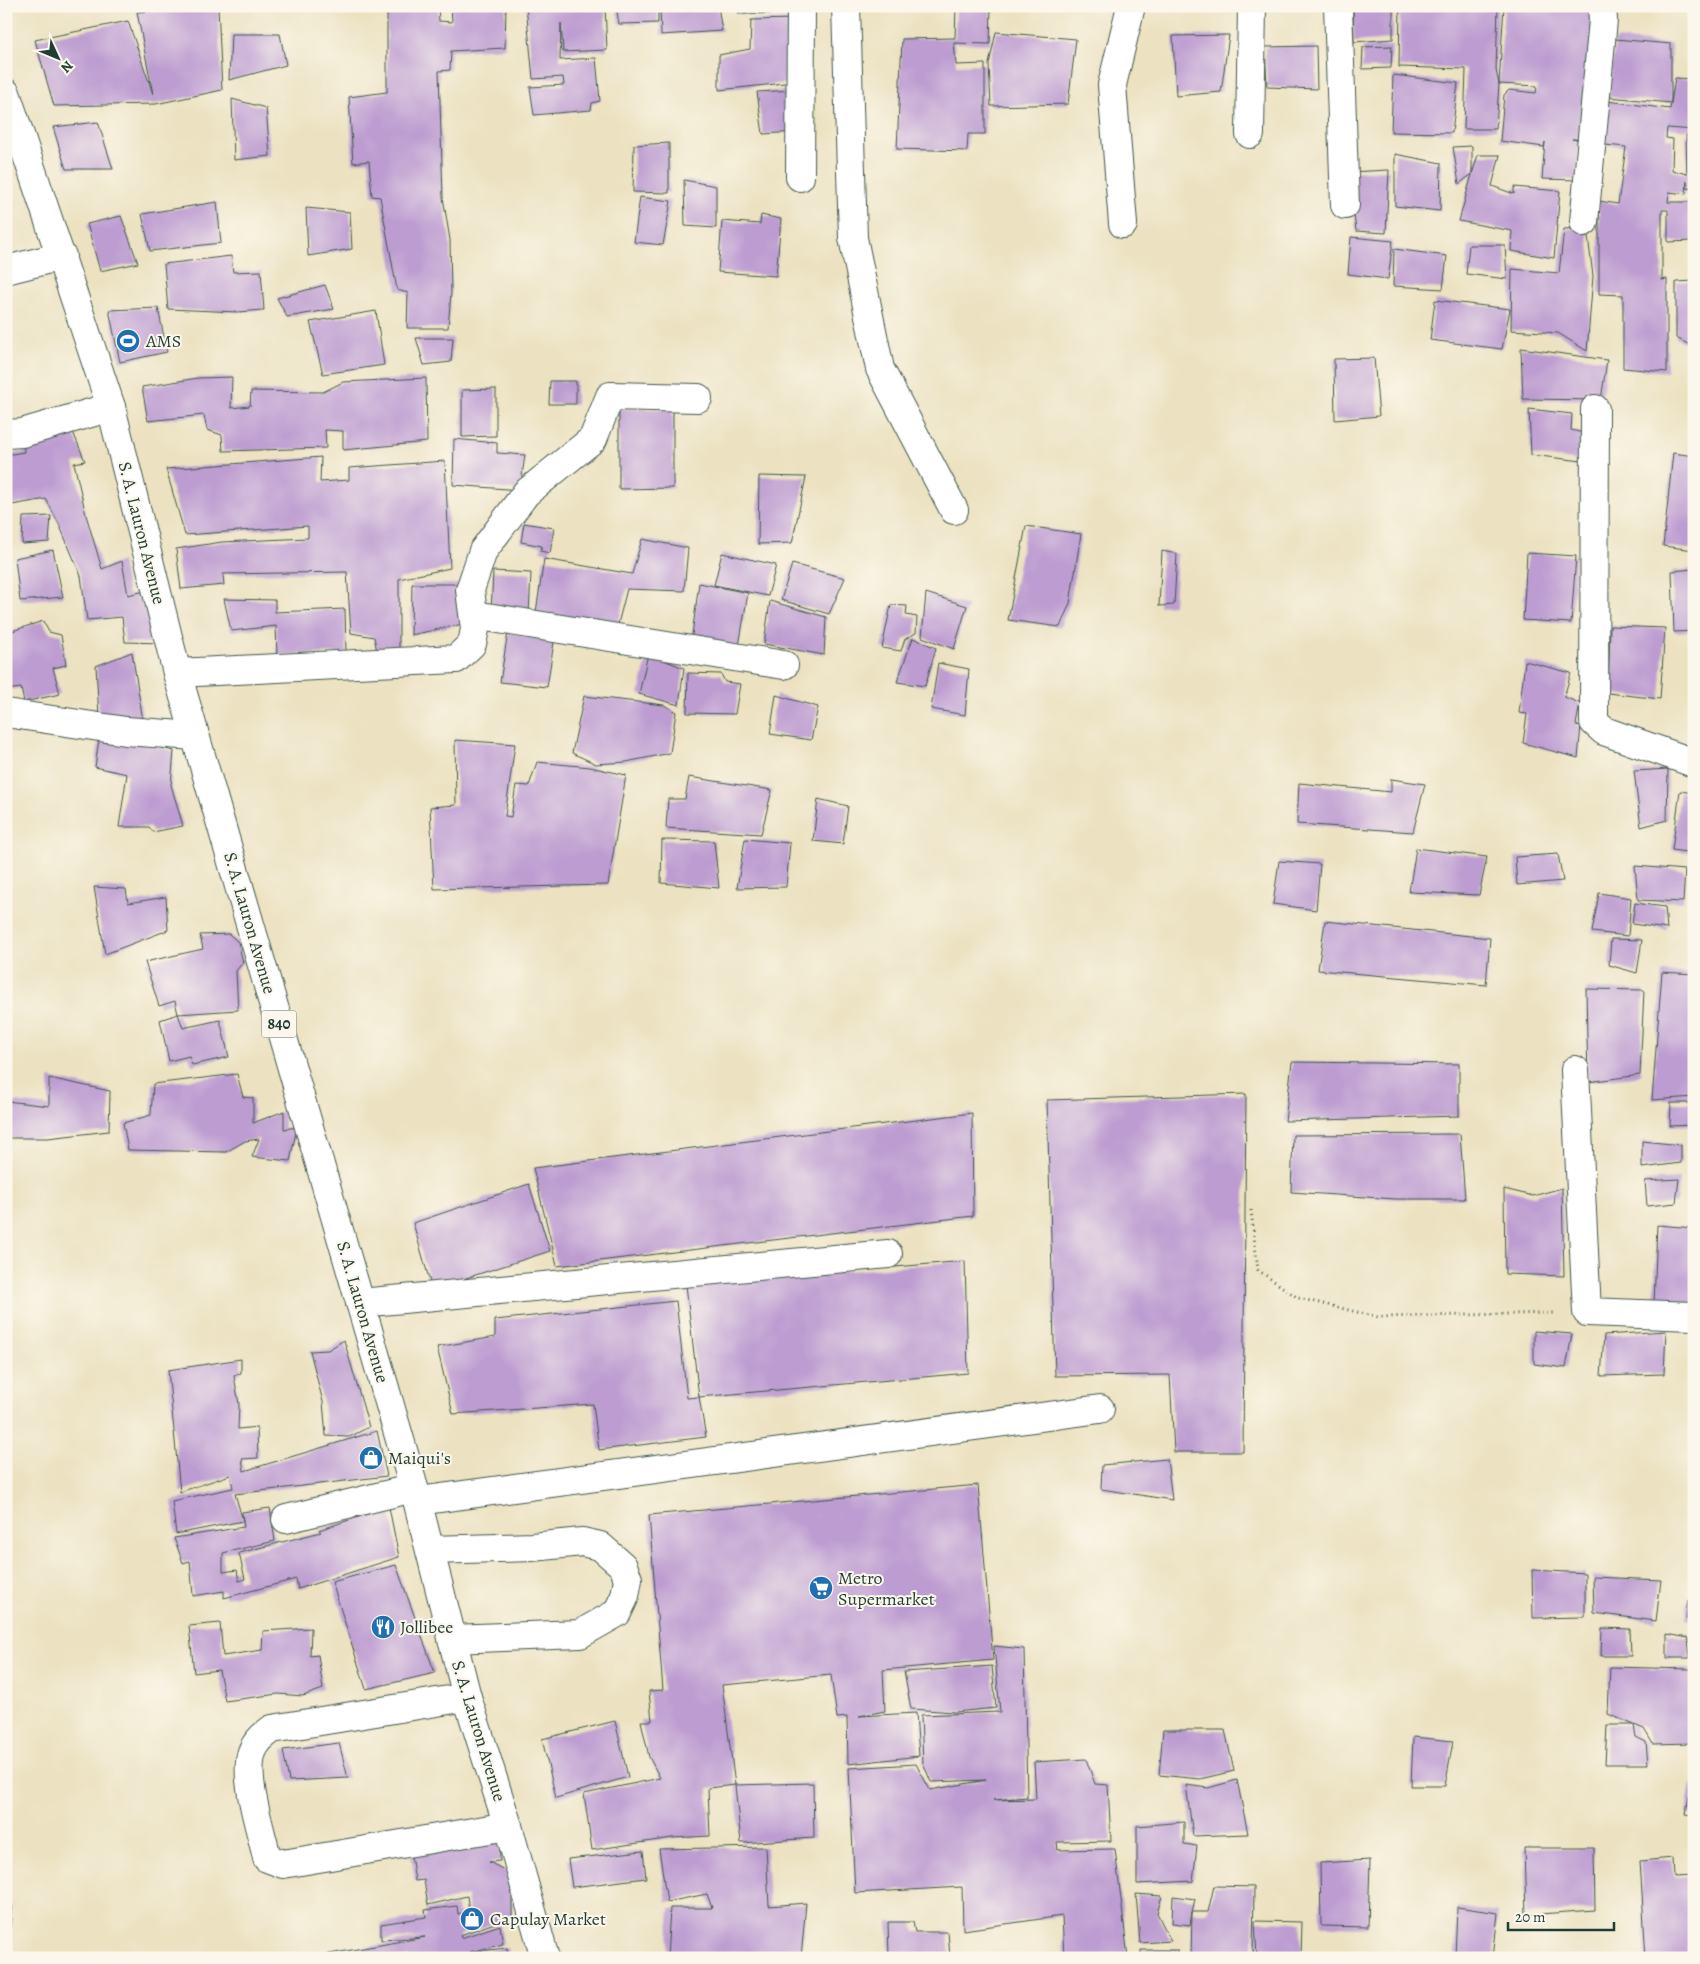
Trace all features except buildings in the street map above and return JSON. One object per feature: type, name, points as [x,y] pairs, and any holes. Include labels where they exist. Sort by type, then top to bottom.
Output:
[{"type":"main road","points":[[800,6],[800,177]]},
{"type":"main road","points":[[846,6],[853,238],[880,370],[954,510]]},
{"type":"main road","points":[[1123,224],[1112,85],[1131,6]]},
{"type":"main road","points":[[1250,134],[1252,6]]},
{"type":"main road","points":[[1338,6],[1345,205]]},
{"type":"main road","points":[[1584,222],[1603,20],[1602,6]]},
{"type":"main road","name":"S. A. Lauron Avenue","points":[[6,93],[62,256],[110,407],[177,673],[416,1495],[467,1697],[508,1826],[545,1958]]},
{"type":"main road","points":[[6,270],[62,256]]},
{"type":"main road","points":[[177,673],[456,659],[472,644],[475,630],[470,590],[484,551],[526,493],[593,439],[610,396],[698,398]]},
{"type":"main road","points":[[6,434],[22,432],[110,407]]},
{"type":"main road","points":[[1595,409],[1594,722],[1604,731],[1694,763]]},
{"type":"main road","points":[[474,615],[784,665]]},
{"type":"main road","points":[[6,714],[126,731],[196,736]]},
{"type":"main road","points":[[1575,1070],[1588,1312],[1694,1316]]},
{"type":"main road","points":[[360,1303],[888,1254]]},
{"type":"main road","points":[[286,1519],[416,1495],[1100,1409]]},
{"type":"main road","points":[[430,1550],[532,1547],[582,1542],[600,1546],[623,1566],[628,1579],[625,1596],[617,1613],[580,1634],[452,1639]]},
{"type":"main road","points":[[467,1697],[272,1729],[260,1737],[252,1752],[250,1781],[267,1858],[283,1864],[508,1826]]},
{"type":"path","points":[[1251,1210],[1258,1270],[1298,1298],[1378,1317],[1588,1312]]},
{"type":"place","name":"AMS","points":[[128,341]]},
{"type":"place","name":"Maiqui's","points":[[371,1458]]},
{"type":"place","name":"Metro Supermarket","points":[[821,1588]]},
{"type":"place","name":"Jollibee","points":[[383,1627]]},
{"type":"place","name":"Capulay Market","points":[[472,1919]]}]
